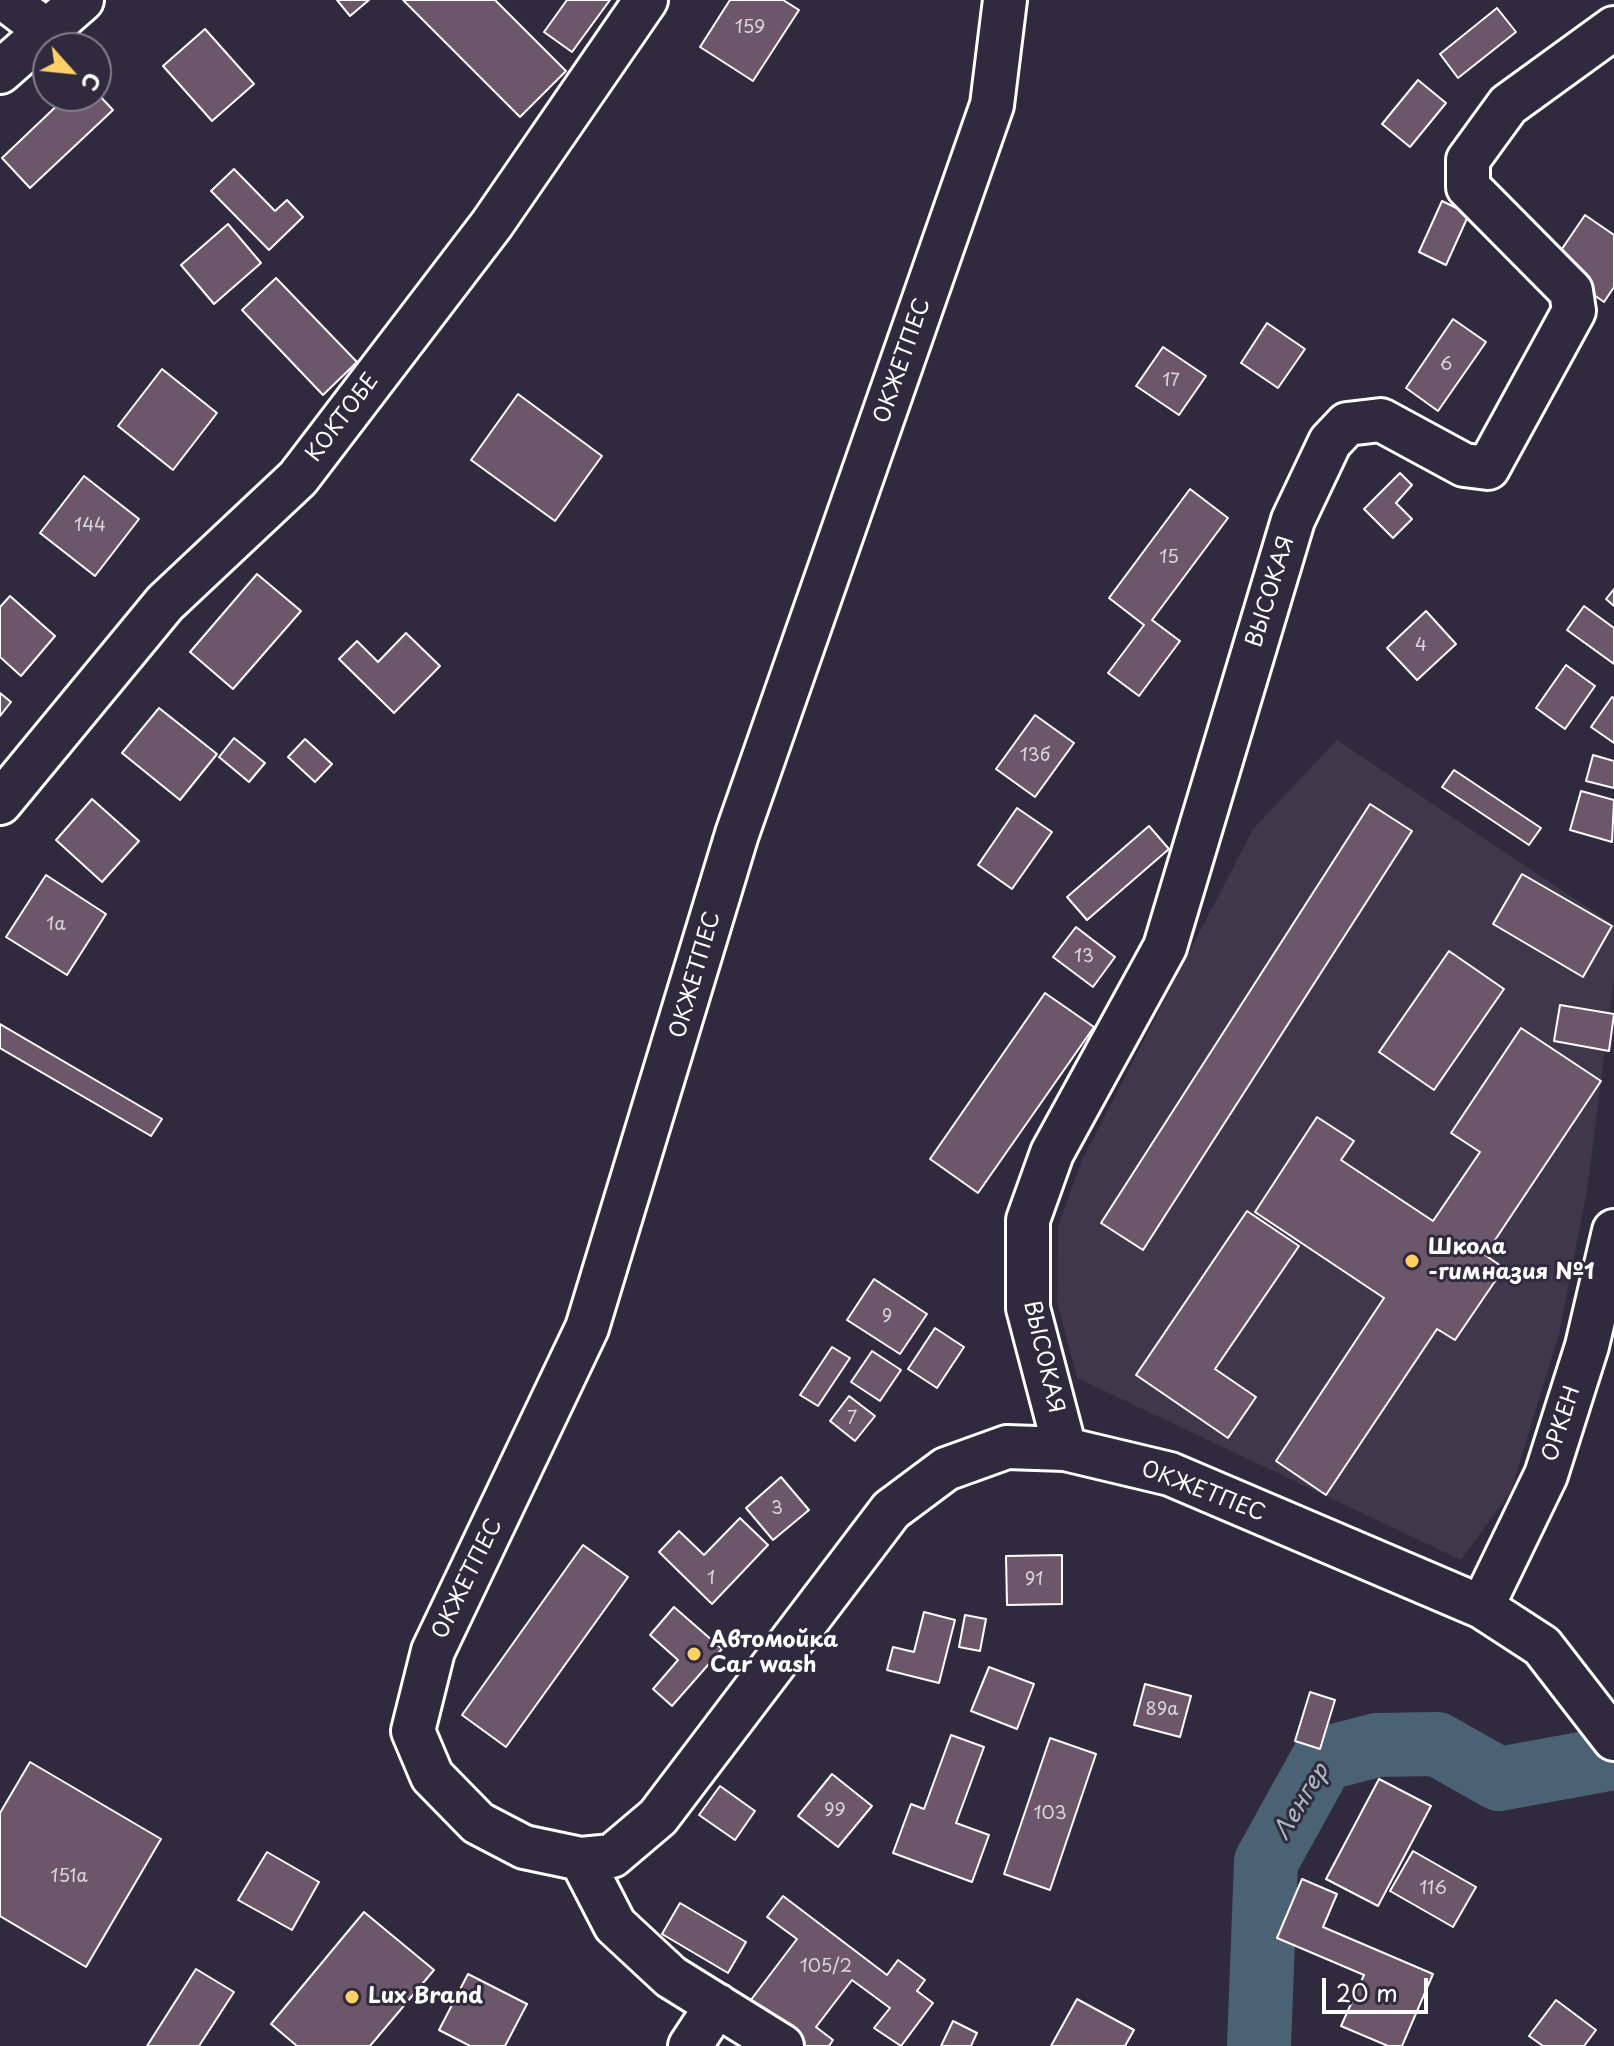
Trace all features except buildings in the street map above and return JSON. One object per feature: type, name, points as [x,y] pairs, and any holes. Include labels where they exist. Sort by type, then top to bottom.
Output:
[{"type":"street","points":[[6,0],[47,31]]},
{"type":"street","points":[[0,72],[82,0]]},
{"type":"street","name":"КОКТОБЕ","points":[[0,803],[165,603],[298,478],[492,224],[646,0]]},
{"type":"street","name":"ОКЖЕТПЕС","points":[[1005,0],[992,105],[737,834],[667,1073],[587,1328],[433,1651],[413,1731],[432,1776],[478,1823],[524,1847],[581,1859],[612,1856],[658,1817],[891,1510],[946,1469],[1007,1447],[1065,1449],[1170,1474],[1482,1607],[1542,1646],[1609,1731]]},
{"type":"street","name":"ВЫСОКАЯ","points":[[1065,1449],[1028,1308],[1028,1220],[1052,1153],[1165,947],[1293,520],[1330,442],[1347,424],[1381,420],[1464,465],[1488,468],[1574,311],[1571,291],[1468,187],[1468,160],[1508,105],[1614,28]]},
{"type":"street","name":"ОРКЕН","points":[[1482,1607],[1546,1475],[1587,1346],[1614,1231]]},
{"type":"street","points":[[581,1859],[615,1925],[671,1977],[782,2046]]},
{"type":"street","points":[[690,2046],[717,2005]]},
{"type":"shaded area","points":[[1337,740],[1614,925],[1614,977],[1587,1191],[1559,1334],[1511,1491],[1461,1560],[1077,1378],[1057,1302],[1058,1226],[1083,1158],[1253,829]]},
{"type":"waterway","name":"Ленгер","points":[[1259,2046],[1266,1862],[1323,1759],[1377,1745],[1437,1744],[1499,1779],[1614,1758]]},
{"type":"place","name":"Школа -гимназия №1","points":[[1412,1261]]},
{"type":"place","name":"Автомойка Car wash","points":[[694,1654]]},
{"type":"place","name":"Lux Brand","points":[[352,1997]]}]
